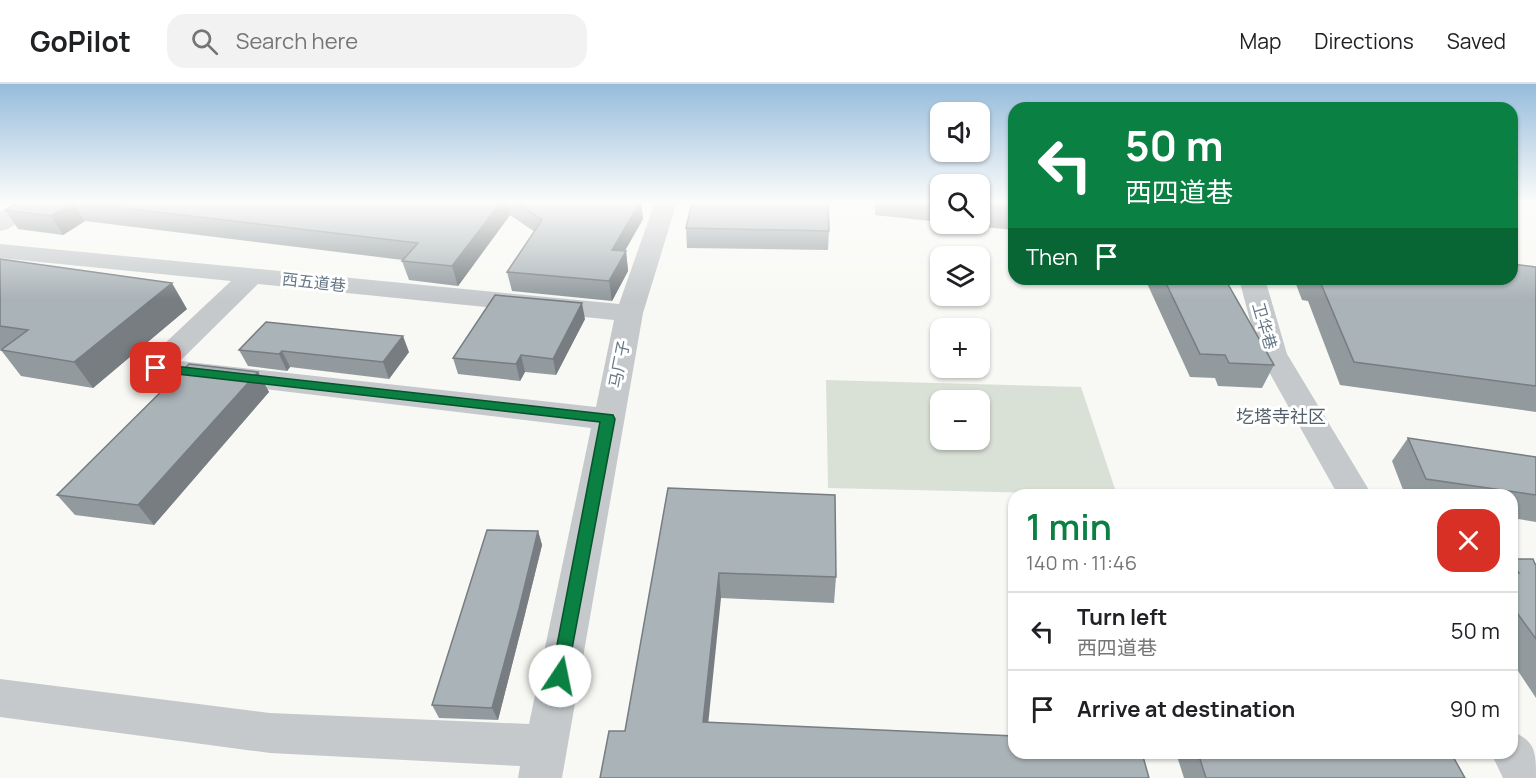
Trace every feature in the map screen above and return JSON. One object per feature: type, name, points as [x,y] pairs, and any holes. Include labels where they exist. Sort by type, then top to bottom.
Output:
[{"type":"street","name":"马厂子","points":[[543,762],[629,313],[655,234]]},
{"type":"street","name":"西五道巷","points":[[0,251],[629,313]]},
{"type":"street","points":[[253,275],[156,368],[608,419]]},
{"type":"street","name":"卫华巷","points":[[1254,285],[1273,354],[1352,489]]},
{"type":"street","points":[[0,698],[270,733],[543,762]]},
{"type":"street","points":[[1517,759],[1529,778]]},
{"type":"shaded area","points":[[826,380],[1081,387],[1115,489],[1008,489],[1008,492],[828,488]]},
{"type":"building","points":[[346,234],[476,234],[452,266],[402,261],[418,243]]},
{"type":"building","points":[[532,234],[621,234],[612,250],[626,251],[609,281],[507,272]]},
{"type":"building","points":[[0,259],[172,283],[74,362],[1,350],[28,330],[0,326]]},
{"type":"building","points":[[1518,265],[1536,267],[1536,386],[1354,362],[1322,285],[1518,285]]},
{"type":"building","points":[[1167,285],[1228,285],[1274,365],[1229,363],[1225,355],[1200,354]]},
{"type":"building","points":[[495,295],[582,303],[553,359],[521,355],[516,364],[453,358]]},
{"type":"building","points":[[266,322],[403,336],[383,362],[282,351],[279,354],[239,350]]},
{"type":"building","points":[[189,364],[258,372],[138,505],[57,495]]},
{"type":"building","points":[[1408,438],[1536,457],[1536,495],[1518,492],[1518,489],[1495,489],[1426,479]]},
{"type":"building","points":[[668,488],[835,495],[836,577],[719,573],[703,722],[1008,736],[1008,759],[1144,759],[1149,778],[600,778],[609,731],[625,731]]},
{"type":"building","points":[[487,530],[538,531],[492,708],[432,705]]},
{"type":"building","points":[[1518,559],[1533,559],[1536,564],[1536,639],[1518,614]]},
{"type":"building","points":[[1200,759],[1454,759],[1465,778],[1206,778]]},
{"type":"district","name":"圪塔寺社区","points":[[1281,417]]},
{"type":"route","points":[[156,368],[608,419],[560,676]]}]
